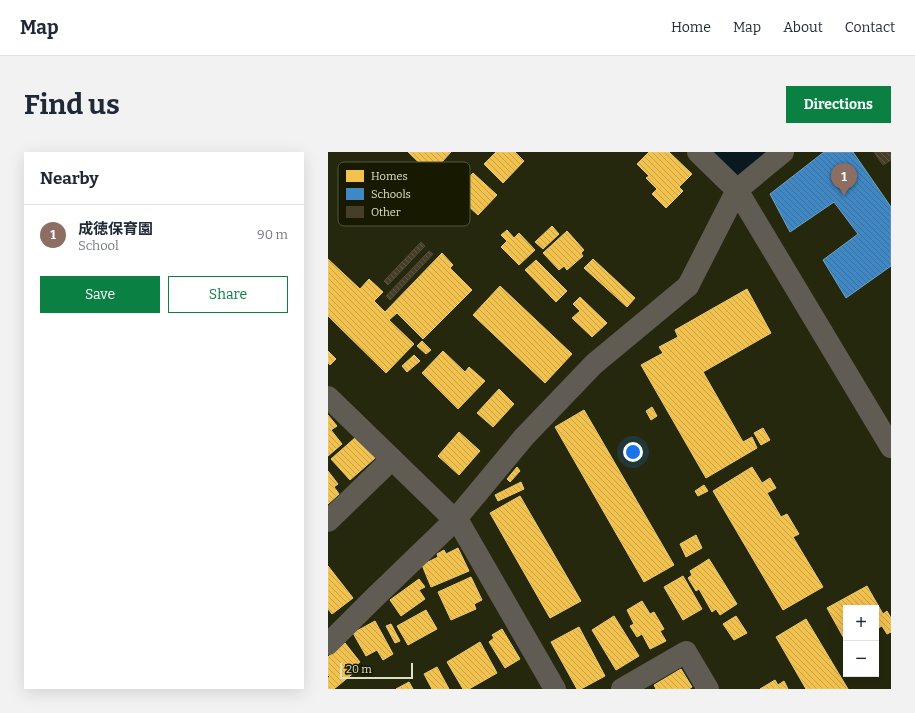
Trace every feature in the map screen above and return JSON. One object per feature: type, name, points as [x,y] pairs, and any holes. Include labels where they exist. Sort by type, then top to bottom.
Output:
[{"type":"street","points":[[698,152],[736,190],[889,440]]},
{"type":"street","points":[[328,644],[455,520],[524,437],[594,364],[688,286],[736,190],[783,152]]},
{"type":"street","points":[[328,397],[461,526],[555,689]]},
{"type":"street","points":[[328,521],[392,459]]},
{"type":"street","points":[[622,689],[686,652],[708,689]]},
{"type":"building: Homes","points":[[408,152],[451,152],[442,162],[418,162]]},
{"type":"building: Homes","points":[[496,152],[515,152],[524,161],[503,183],[484,164]]},
{"type":"building: Homes","points":[[649,152],[669,152],[692,174],[679,187],[683,191],[666,208],[652,194],[657,189],[646,178],[649,176],[637,164]]},
{"type":"building: Homes","points":[[473,173],[497,195],[478,215],[470,208],[470,176]]},
{"type":"building: Homes","points":[[552,226],[559,234],[543,249],[535,242]]},
{"type":"building: Homes","points":[[507,230],[514,238],[519,233],[535,250],[519,265],[501,247],[507,241],[501,235]]},
{"type":"building: Homes","points":[[567,231],[584,250],[581,253],[583,256],[567,270],[564,266],[559,270],[543,253]]},
{"type":"building: Homes","points":[[442,253],[453,265],[450,268],[472,290],[423,339],[397,313],[389,320],[414,344],[386,373],[328,316],[328,259],[360,289],[369,279],[383,292],[374,301],[385,312]]},
{"type":"building: Homes","points":[[593,259],[635,298],[627,307],[584,268]]},
{"type":"building: Homes","points":[[536,260],[567,291],[556,302],[525,270]]},
{"type":"building: Homes","points":[[500,286],[572,354],[545,383],[473,315]]},
{"type":"building: Homes","points":[[747,289],[771,333],[703,372],[743,442],[752,437],[757,448],[706,478],[641,365],[663,353],[659,347],[678,337],[675,330]]},
{"type":"building: Homes","points":[[580,297],[607,323],[592,337],[572,318],[580,311],[573,304]]},
{"type":"building: Homes","points":[[422,341],[431,350],[426,354],[417,346]]},
{"type":"building: Homes","points":[[328,351],[336,359],[330,365],[328,363]]},
{"type":"building: Homes","points":[[443,351],[465,372],[469,367],[485,381],[458,409],[422,373]]},
{"type":"building: Homes","points":[[414,355],[420,361],[407,372],[402,366]]},
{"type":"building: Homes","points":[[499,389],[514,404],[493,427],[477,413]]},
{"type":"building: Homes","points":[[652,407],[657,416],[651,420],[646,411]]},
{"type":"building: Homes","points":[[584,410],[674,565],[644,582],[555,427]]},
{"type":"building: Homes","points":[[328,415],[337,426],[331,430],[342,444],[328,456]]},
{"type":"building: Homes","points":[[763,428],[770,440],[761,445],[754,433]]},
{"type":"building: Homes","points":[[459,432],[480,451],[459,475],[438,456]]},
{"type":"building: Homes","points":[[356,437],[375,458],[350,480],[331,459]]},
{"type":"building: Homes","points":[[517,467],[520,471],[510,482],[507,479]]},
{"type":"building: Homes","points":[[752,467],[762,483],[770,478],[776,488],[767,493],[781,517],[787,514],[799,534],[793,537],[823,587],[783,610],[713,491]]},
{"type":"building: Homes","points":[[328,471],[338,484],[334,487],[339,494],[328,504]]},
{"type":"building: Homes","points":[[521,482],[524,489],[498,501],[495,495]]},
{"type":"building: Homes","points":[[704,485],[708,491],[698,496],[695,491]]},
{"type":"building: Homes","points":[[520,496],[581,601],[550,618],[490,513]]},
{"type":"building: Homes","points":[[696,535],[702,548],[686,557],[680,544]]},
{"type":"building: Homes","points":[[458,548],[469,571],[431,587],[422,565],[438,557],[437,554],[444,550],[446,554]]},
{"type":"building: Homes","points":[[709,559],[737,604],[720,615],[716,609],[712,612],[699,589],[696,591],[688,578],[692,575],[690,571]]},
{"type":"building: Homes","points":[[328,566],[353,598],[332,614],[328,609]]},
{"type":"building: Homes","points":[[683,576],[702,609],[683,620],[664,587]]},
{"type":"building: Homes","points":[[471,577],[482,600],[474,604],[476,609],[451,620],[438,592]]},
{"type":"building: Homes","points":[[419,579],[425,587],[419,590],[425,599],[401,616],[390,600]]},
{"type":"building: Homes","points":[[867,586],[878,605],[843,605],[843,637],[827,608]]},
{"type":"building: Homes","points":[[642,601],[650,614],[654,612],[664,629],[660,631],[666,641],[650,649],[642,634],[637,637],[630,626],[634,624],[627,610]]},
{"type":"building: Homes","points":[[879,607],[883,614],[887,611],[891,618],[891,632],[887,634],[882,626],[879,628]]},
{"type":"building: Homes","points":[[426,610],[437,629],[408,645],[397,626]]},
{"type":"building: Homes","points":[[614,616],[639,656],[616,670],[592,630]]},
{"type":"building: Homes","points":[[736,616],[747,633],[734,640],[723,624]]},
{"type":"building: Homes","points":[[806,619],[848,689],[806,689],[776,637]]},
{"type":"building: Homes","points":[[375,621],[393,654],[383,660],[377,650],[366,656],[353,633]]},
{"type":"building: Homes","points":[[391,624],[400,641],[395,643],[386,626]]},
{"type":"building: Homes","points":[[579,627],[605,676],[581,689],[577,689],[551,642]]},
{"type":"building: Homes","points":[[502,629],[520,659],[505,668],[489,642],[494,638],[492,635]]},
{"type":"building: Homes","points":[[480,642],[497,673],[469,689],[463,689],[447,662]]},
{"type":"building: Homes","points":[[345,643],[360,662],[354,667],[356,671],[334,689],[328,689],[328,678],[330,677],[328,675],[328,657]]},
{"type":"building: Homes","points":[[437,667],[449,689],[432,689],[424,674]]},
{"type":"building: Homes","points":[[681,669],[692,687],[689,689],[656,689],[654,685]]},
{"type":"building: Homes","points":[[775,680],[778,685],[784,681],[788,689],[760,689]]},
{"type":"building: Homes","points":[[409,682],[413,689],[396,689]]},
{"type":"building: Schools","points":[[824,152],[853,152],[891,207],[891,266],[846,298],[823,260],[858,234],[834,202],[790,232],[770,194]]},
{"type":"building: Other","points":[[874,152],[891,152],[891,160],[883,165]]},
{"type":"building: Other","points":[[421,242],[425,246],[388,285],[384,281]]},
{"type":"building: Other","points":[[429,251],[433,254],[390,300],[386,296]]},
{"type":"waterway","points":[[717,152],[731,165],[748,152]]},
{"type":"place","name":"成徳保育園","points":[[844,196]]}]
